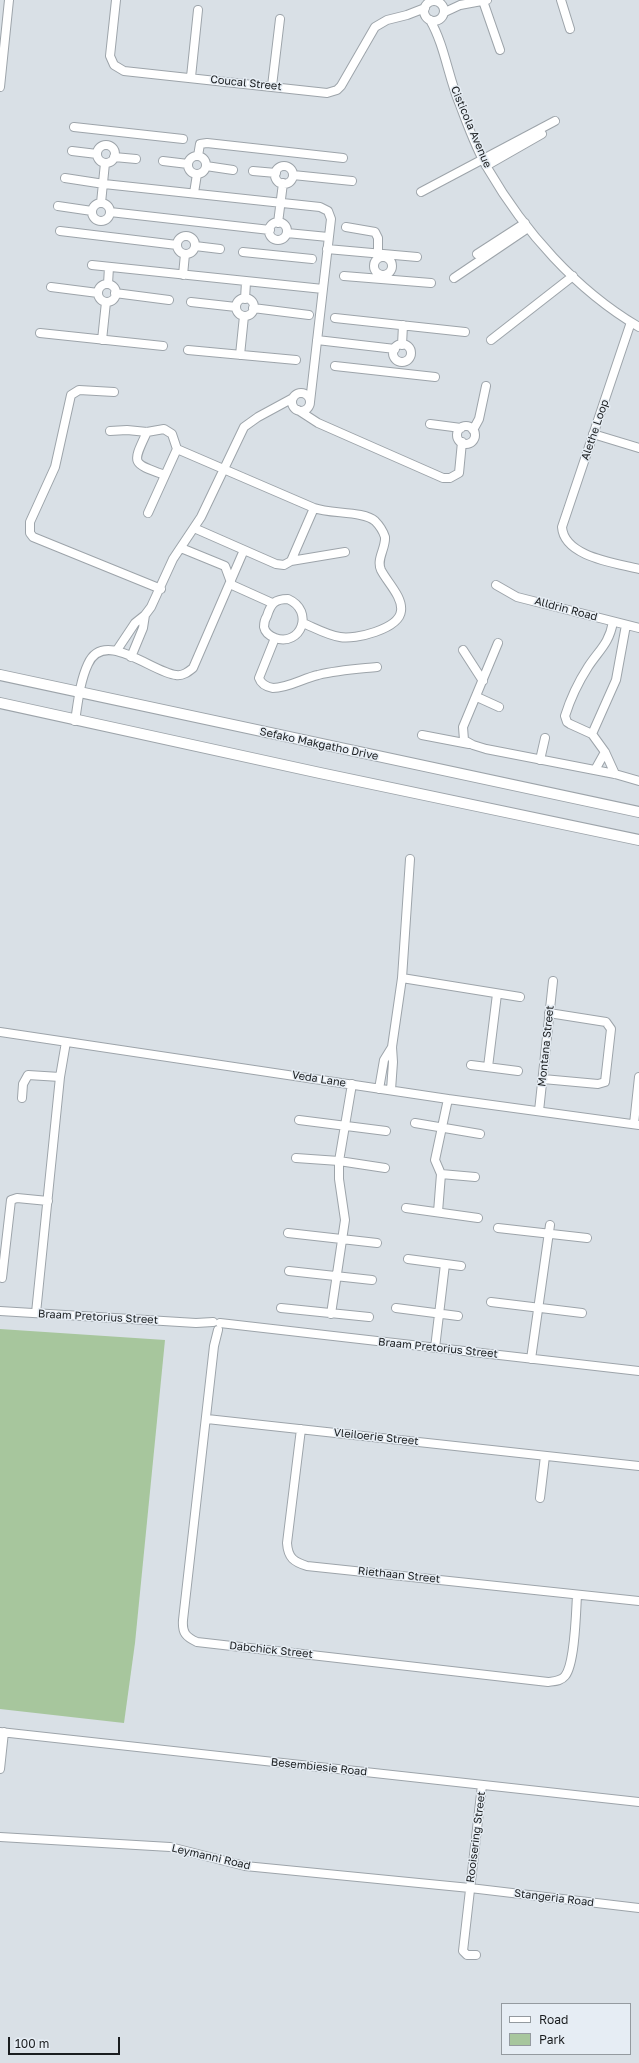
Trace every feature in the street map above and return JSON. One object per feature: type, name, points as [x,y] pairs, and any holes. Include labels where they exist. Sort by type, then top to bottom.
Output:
[{"type":"main road","name":"Sefako Makgatho Drive","points":[[0,675],[639,812]]},
{"type":"main road","points":[[0,704],[639,840]]},
{"type":"street","points":[[0,86],[9,0]]},
{"type":"street","name":"Coucal Street","points":[[116,0],[110,56],[114,65],[124,71],[327,93],[337,90],[375,27],[387,20],[427,9]]},
{"type":"street","points":[[441,7],[436,21],[427,9],[432,1],[441,7],[485,0],[500,50]]},
{"type":"street","points":[[556,0],[567,29],[561,0]]},
{"type":"street","name":"Cisticola Avenue","points":[[438,35],[441,7]]},
{"type":"street","name":"Cisticola Avenue","points":[[427,9],[438,35],[455,93],[484,162],[526,225],[573,276],[597,297],[639,327]]},
{"type":"street","points":[[190,78],[198,10]]},
{"type":"street","points":[[272,86],[280,19]]},
{"type":"street","points":[[484,162],[555,121]]},
{"type":"street","points":[[74,127],[183,139]]},
{"type":"street","points":[[105,163],[111,161],[115,152],[109,146],[109,132]]},
{"type":"street","points":[[421,192],[542,134]]},
{"type":"street","points":[[198,156],[200,144],[204,143],[343,158]]},
{"type":"street","points":[[97,154],[101,147],[109,146]]},
{"type":"street","points":[[72,151],[97,154]]},
{"type":"street","points":[[287,166],[288,151]]},
{"type":"street","points":[[97,154],[100,160],[105,163]]},
{"type":"street","points":[[188,164],[192,158],[198,156]]},
{"type":"street","points":[[198,156],[204,160],[206,166]]},
{"type":"street","points":[[114,157],[136,159]]},
{"type":"street","points":[[163,161],[188,164]]},
{"type":"street","points":[[101,203],[105,163]]},
{"type":"street","points":[[188,164],[191,171],[197,174]]},
{"type":"street","points":[[206,166],[233,170]]},
{"type":"street","points":[[197,174],[204,170],[206,166]]},
{"type":"street","points":[[287,166],[292,170],[293,175],[289,182],[283,183],[278,181],[276,173],[279,168],[287,166]]},
{"type":"street","points":[[253,171],[276,173]]},
{"type":"street","points":[[194,194],[197,174]]},
{"type":"street","points":[[293,175],[352,181]]},
{"type":"street","points":[[65,178],[104,184],[325,209],[330,214],[331,219],[310,404],[304,411],[295,405],[280,405],[244,427],[194,528],[173,559],[160,589],[146,615],[143,628],[132,657]]},
{"type":"street","points":[[278,223],[283,183]]},
{"type":"street","points":[[101,203],[108,207],[110,212],[105,219],[100,220],[95,218],[92,211],[95,205],[101,203]]},
{"type":"street","points":[[58,206],[92,211]]},
{"type":"street","points":[[110,212],[270,230]]},
{"type":"street","points":[[99,235],[100,220]]},
{"type":"street","points":[[186,236],[188,221]]},
{"type":"street","points":[[278,223],[285,226],[287,233],[283,239],[277,240],[270,235],[270,230],[273,225],[278,223]]},
{"type":"street","points":[[477,254],[526,225]]},
{"type":"street","points":[[454,278],[526,225]]},
{"type":"street","points":[[346,227],[375,232],[378,236],[383,257],[392,264],[391,269],[382,277]]},
{"type":"street","points":[[60,231],[177,245]]},
{"type":"street","points":[[287,233],[328,238]]},
{"type":"street","points":[[186,236],[191,238],[195,246],[190,253],[185,254],[180,251],[177,245],[180,238],[186,236]]},
{"type":"street","points":[[275,255],[277,240]]},
{"type":"street","points":[[195,246],[220,249]]},
{"type":"street","points":[[327,250],[383,257],[396,255]]},
{"type":"street","points":[[243,252],[312,259]]},
{"type":"street","points":[[183,275],[185,254]]},
{"type":"street","points":[[382,277],[375,270],[374,264],[377,259],[396,255],[416,257]]},
{"type":"street","points":[[92,265],[323,289]]},
{"type":"street","points":[[108,284],[109,267]]},
{"type":"street","points":[[344,276],[382,277],[431,283]]},
{"type":"street","points":[[492,340],[573,276]]},
{"type":"street","points":[[244,299],[246,282]]},
{"type":"street","points":[[108,284],[114,288],[115,293],[113,299],[106,302],[100,299],[98,293],[101,286],[108,284]]},
{"type":"street","points":[[51,287],[98,293]]},
{"type":"street","points":[[115,293],[169,300]]},
{"type":"street","points":[[244,299],[250,300],[253,308],[251,313],[244,316],[238,314],[236,307],[239,301],[244,299]]},
{"type":"street","points":[[102,340],[106,302]]},
{"type":"street","points":[[191,302],[236,307]]},
{"type":"street","points":[[253,308],[309,315]]},
{"type":"street","points":[[240,355],[244,316]]},
{"type":"street","points":[[335,318],[465,332]]},
{"type":"street","name":"Alethe Loop","points":[[631,322],[562,528],[564,537],[571,546],[587,555],[639,569]]},
{"type":"street","points":[[317,340],[398,347],[410,348],[411,354],[407,361],[401,362],[394,357],[398,347],[403,325]]},
{"type":"street","points":[[40,333],[162,346]]},
{"type":"street","points":[[188,350],[296,360]]},
{"type":"street","points":[[401,362],[401,373]]},
{"type":"street","points":[[335,366],[435,377]]},
{"type":"street","points":[[295,405],[297,394],[303,393],[312,384]]},
{"type":"street","points":[[473,430],[479,419],[486,386]]},
{"type":"street","points":[[114,392],[79,390],[71,395],[55,467],[30,522],[30,533],[34,537],[160,589]]},
{"type":"street","points":[[303,393],[308,396],[312,419]]},
{"type":"street","points":[[295,405],[312,419],[444,478],[450,478],[459,473],[462,442]]},
{"type":"street","points":[[430,424],[461,428],[466,426],[473,430],[475,435],[473,440],[468,443],[462,442],[457,436],[461,428]]},
{"type":"street","points":[[110,431],[127,430],[147,432],[157,429],[169,431],[175,440],[177,449],[148,513]]},
{"type":"street","points":[[147,432],[136,456],[137,462],[140,466],[165,475]]},
{"type":"street","points":[[593,434],[639,448]]},
{"type":"street","points":[[177,449],[324,512],[368,518],[374,520],[380,528],[386,540],[380,562],[380,568],[401,604],[401,612],[399,617],[388,627],[349,638],[330,634],[303,623]]},
{"type":"street","points":[[292,561],[314,508]]},
{"type":"street","points":[[194,528],[276,564],[284,565],[292,561],[345,552]]},
{"type":"street","points":[[181,548],[225,566],[232,585],[239,590],[272,603]]},
{"type":"street","points":[[75,721],[79,692],[91,659],[105,650],[117,650],[173,675],[188,672],[197,660],[230,579],[244,550]]},
{"type":"street","name":"Alldrin Road","points":[[496,585],[517,597],[639,628]]},
{"type":"street","points":[[283,599],[294,601],[302,611],[303,623],[297,634],[292,638],[286,639],[271,637],[264,628],[269,607],[272,603],[283,599]]},
{"type":"street","points":[[117,650],[135,623],[146,615]]},
{"type":"street","points":[[613,622],[611,633],[605,645],[587,668],[565,716],[567,722],[592,734],[605,752],[615,774]]},
{"type":"street","points":[[592,734],[616,680],[626,625]]},
{"type":"street","points":[[275,638],[259,678],[266,686],[278,688],[319,674],[377,667]]},
{"type":"street","points":[[473,745],[464,740],[462,733],[498,643]]},
{"type":"street","points":[[463,650],[483,681]]},
{"type":"street","points":[[477,697],[499,707]]},
{"type":"street","points":[[422,735],[615,774],[639,781]]},
{"type":"street","points":[[540,760],[545,738]]},
{"type":"street","points":[[595,770],[605,752]]},
{"type":"street","points":[[391,1090],[393,1062],[392,1047],[402,978],[410,859]]},
{"type":"street","points":[[402,978],[520,997]]},
{"type":"street","name":"Montana Street","points":[[540,1111],[553,981]]},
{"type":"street","points":[[488,1067],[497,994]]},
{"type":"street","points":[[543,1079],[598,1084],[605,1082],[611,1029],[606,1022],[549,1014]]},
{"type":"street","name":"Veda Lane","points":[[0,1032],[379,1088],[448,1100],[540,1111],[636,1125]]},
{"type":"street","points":[[36,1313],[60,1077],[66,1042]]},
{"type":"street","points":[[379,1088],[384,1060],[392,1047]]},
{"type":"street","points":[[471,1065],[518,1071]]},
{"type":"street","points":[[22,1098],[23,1084],[28,1075],[60,1077]]},
{"type":"street","points":[[636,1125],[639,1077]]},
{"type":"street","points":[[331,1314],[346,1214],[340,1179],[340,1161],[352,1084]]},
{"type":"street","points":[[438,1212],[441,1174],[435,1160],[448,1100]]},
{"type":"street","points":[[299,1120],[386,1131]]},
{"type":"street","points":[[415,1123],[480,1134]]},
{"type":"street","points":[[296,1158],[340,1161],[385,1168]]},
{"type":"street","points":[[441,1174],[475,1178]]},
{"type":"street","points":[[2,1278],[12,1200],[17,1198],[48,1201]]},
{"type":"street","points":[[406,1208],[478,1218]]},
{"type":"street","points":[[532,1359],[550,1226]]},
{"type":"street","points":[[498,1228],[587,1238]]},
{"type":"street","points":[[288,1233],[377,1243]]},
{"type":"street","points":[[408,1259],[461,1266]]},
{"type":"street","points":[[435,1348],[445,1264]]},
{"type":"street","points":[[289,1271],[372,1280]]},
{"type":"street","points":[[491,1302],[582,1313]]},
{"type":"street","points":[[281,1308],[369,1317]]},
{"type":"street","points":[[396,1308],[458,1316]]},
{"type":"street","name":"Braam Pretorius Street","points":[[0,1311],[196,1323],[216,1326],[236,1326],[639,1371]]},
{"type":"street","name":"Dabchick Street","points":[[216,1326],[207,1419],[183,1620],[183,1632],[189,1638],[197,1642],[271,1651],[548,1682],[558,1681],[567,1674],[571,1663],[577,1595]]},
{"type":"street","name":"Vleiloerie Street","points":[[207,1419],[639,1466]]},
{"type":"street","name":"Riethaan Street","points":[[301,1429],[287,1543],[289,1555],[297,1563],[307,1566],[639,1601]]},
{"type":"street","points":[[540,1498],[545,1456]]},
{"type":"street","points":[[0,1769],[2,1732]]},
{"type":"street","name":"Besembiesie Road","points":[[2,1732],[639,1802]]},
{"type":"street","name":"Rooisering Street","points":[[476,1955],[467,1955],[463,1950],[482,1785]]},
{"type":"street","name":"Leymanni Road","points":[[0,1837],[170,1847],[245,1866],[470,1888]]},
{"type":"street","name":"Stangeria Road","points":[[470,1888],[639,1908]]},
{"type":"green space","points":[[0,1329],[165,1340],[135,1643],[124,1723],[0,1709]]}]
